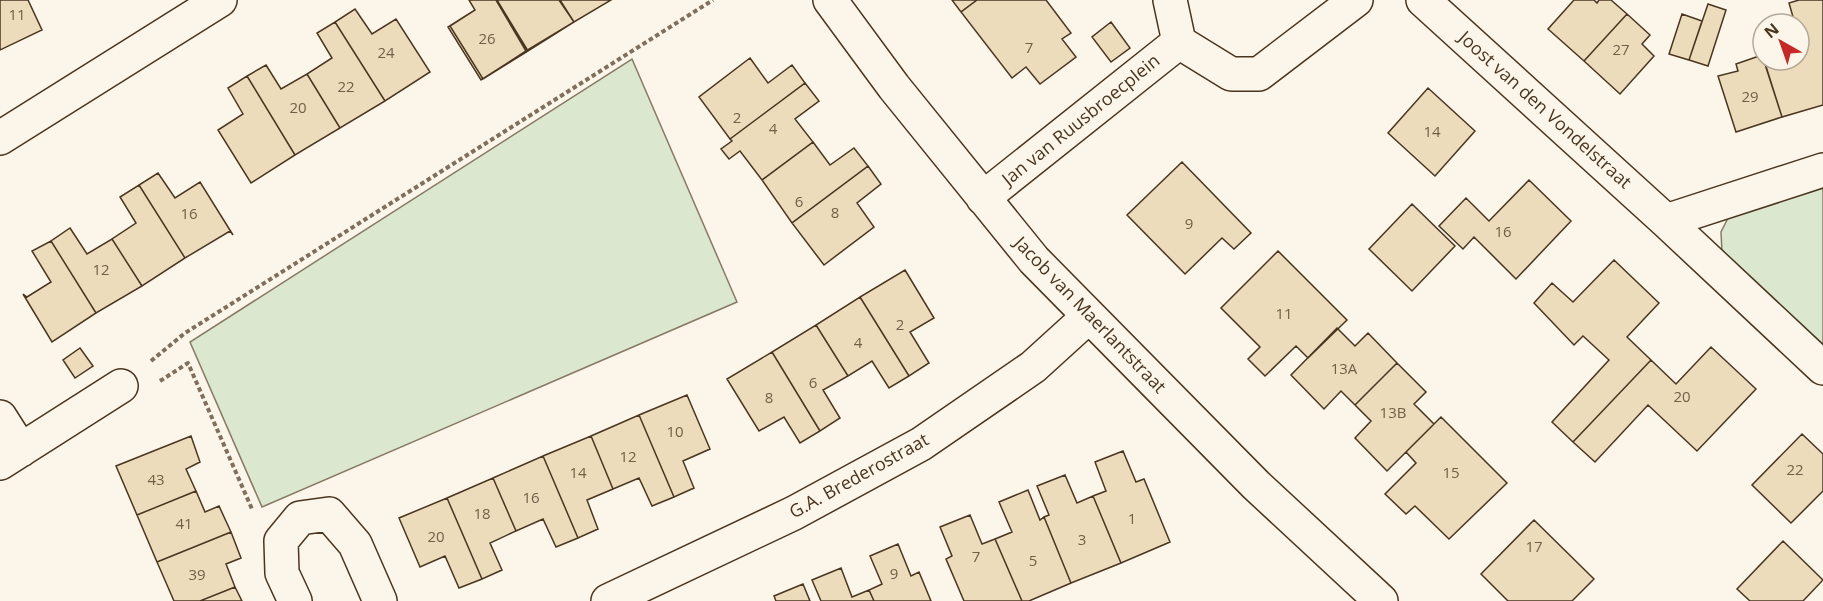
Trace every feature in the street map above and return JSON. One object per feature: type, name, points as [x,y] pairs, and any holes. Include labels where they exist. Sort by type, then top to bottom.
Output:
[{"type":"street","points":[[0,138],[220,0]]},
{"type":"street","name":"Jacob van Maerlantstraat","points":[[830,0],[894,87],[1034,260],[1256,485],[1381,601]]},
{"type":"street","points":[[1170,0],[1179,42],[1231,74],[1259,74],[1356,0]]},
{"type":"street","name":"Joost van den Vondelstraat","points":[[1423,0],[1666,221],[1823,368]]},
{"type":"street","name":"Jan van Ruusbroecplein","points":[[983,198],[1179,42]]},
{"type":"street","points":[[1666,221],[1823,170]]},
{"type":"street","name":"G.A. Brederostraat","points":[[608,601],[794,513],[921,444],[1033,367],[1088,317]]},
{"type":"street","points":[[0,417],[10,457],[121,386]]},
{"type":"street","points":[[295,601],[282,573],[281,541],[300,518],[329,514],[355,544],[380,601]]},
{"type":"path","points":[[121,386],[184,333],[713,0]]},
{"type":"path","points":[[121,386],[157,383],[188,363],[261,530],[281,541]]},
{"type":"green space","points":[[632,59],[737,302],[262,507],[190,342]]},
{"type":"green space","points":[[1823,182],[1823,351],[1722,253],[1721,232],[1728,218]]},
{"type":"building","points":[[0,0],[28,0],[42,30],[0,50]]},
{"type":"building","points":[[469,0],[496,0],[526,51],[481,80],[448,27],[475,10]]},
{"type":"building","points":[[469,0],[497,0],[528,51],[483,79],[450,26],[475,10]]},
{"type":"building","points":[[496,0],[560,0],[574,22],[526,51]]},
{"type":"building","points":[[497,0],[559,0],[574,22],[528,51]]},
{"type":"building","points":[[560,0],[611,0],[574,22]]},
{"type":"building","points":[[952,0],[977,0],[961,12]]},
{"type":"building","points":[[977,0],[1046,0],[1071,33],[1062,39],[1076,57],[1040,84],[1026,67],[1012,78],[961,12]]},
{"type":"building","points":[[1574,0],[1594,0],[1597,3],[1599,0],[1611,0],[1627,14],[1584,61],[1548,29]]},
{"type":"building","points":[[1799,0],[1823,0],[1823,105],[1782,117],[1768,72],[1811,72],[1811,12],[1792,12],[1789,3]]},
{"type":"building","points":[[1708,4],[1726,10],[1708,66],[1689,60]]},
{"type":"building","points":[[355,9],[372,34],[396,19],[430,72],[385,101],[335,22]]},
{"type":"building","points":[[1627,14],[1650,35],[1642,44],[1654,56],[1620,94],[1584,61]]},
{"type":"building","points":[[1682,14],[1702,21],[1689,60],[1669,54]]},
{"type":"building","points":[[335,22],[385,101],[340,128],[307,74],[332,58],[317,33]]},
{"type":"building","points":[[1111,22],[1130,48],[1111,62],[1092,37]]},
{"type":"building","points":[[750,58],[768,83],[792,65],[805,83],[730,139],[699,97]]},
{"type":"building","points":[[1751,59],[1751,72],[1767,72],[1782,117],[1736,132],[1718,76],[1738,71],[1736,64]]},
{"type":"building","points":[[266,65],[281,89],[307,74],[340,128],[295,155],[247,76]]},
{"type":"building","points":[[247,76],[295,155],[251,183],[218,130],[243,114],[228,88]]},
{"type":"building","points":[[805,83],[819,101],[795,119],[813,142],[762,180],[740,151],[729,159],[721,149],[732,141],[730,139]]},
{"type":"building","points":[[1428,88],[1475,131],[1435,176],[1388,133]]},
{"type":"building","points":[[813,142],[830,165],[854,148],[868,166],[792,223],[762,180]]},
{"type":"building","points":[[1182,162],[1251,233],[1234,249],[1222,238],[1185,274],[1127,215]]},
{"type":"building","points":[[868,166],[881,184],[857,203],[874,227],[824,265],[792,223]]},
{"type":"building","points":[[158,173],[175,198],[200,182],[233,235],[230,231],[185,258],[139,185]]},
{"type":"building","points":[[1529,180],[1571,221],[1516,279],[1474,237],[1463,249],[1439,226],[1466,198],[1489,221]]},
{"type":"building","points":[[139,185],[185,258],[142,286],[112,239],[136,223],[120,197]]},
{"type":"building","points":[[1412,204],[1455,246],[1412,291],[1369,249]]},
{"type":"building","points":[[70,228],[87,254],[112,239],[142,286],[96,313],[51,241]]},
{"type":"building","points":[[51,241],[96,313],[52,342],[23,294],[27,297],[51,282],[32,251]]},
{"type":"building","points":[[1278,251],[1347,320],[1308,358],[1296,346],[1265,376],[1248,359],[1260,347],[1221,308]]},
{"type":"building","points":[[1614,260],[1659,303],[1627,337],[1651,360],[1573,442],[1552,422],[1609,360],[1583,336],[1574,345],[1534,303],[1552,283],[1573,302]]},
{"type":"building","points":[[905,270],[934,318],[910,332],[929,363],[909,376],[860,297]]},
{"type":"building","points":[[860,297],[909,376],[889,388],[872,361],[848,376],[816,325]]},
{"type":"building","points":[[816,325],[848,376],[823,390],[840,418],[820,431],[772,352]]},
{"type":"building","points":[[1337,328],[1355,346],[1368,333],[1397,363],[1355,405],[1341,391],[1324,409],[1291,375]]},
{"type":"building","points":[[1711,347],[1756,389],[1697,451],[1648,405],[1595,462],[1573,442],[1651,360],[1676,384]]},
{"type":"building","points":[[80,348],[93,366],[75,378],[63,360]]},
{"type":"building","points":[[772,352],[820,431],[800,443],[784,417],[759,431],[727,379]]},
{"type":"building","points":[[1397,363],[1426,392],[1414,404],[1434,424],[1387,471],[1355,438],[1371,421],[1355,405]]},
{"type":"building","points":[[687,395],[710,449],[683,461],[694,488],[674,497],[639,415]]},
{"type":"building","points":[[639,415],[674,497],[652,506],[639,478],[613,489],[591,436]]},
{"type":"building","points":[[1441,417],[1507,483],[1449,539],[1415,506],[1406,514],[1385,494],[1416,463],[1406,452]]},
{"type":"building","points":[[1802,434],[1823,454],[1823,491],[1791,523],[1752,485]]},
{"type":"building","points":[[191,436],[200,462],[186,469],[196,491],[137,515],[116,466]]},
{"type":"building","points":[[591,436],[613,489],[587,500],[598,529],[578,538],[543,456]]},
{"type":"building","points":[[1123,451],[1136,482],[1144,479],[1170,542],[1121,563],[1093,496],[1106,491],[1095,462]]},
{"type":"building","points":[[543,456],[578,538],[556,547],[543,519],[516,531],[493,478]]},
{"type":"building","points":[[1065,475],[1077,503],[1093,496],[1121,563],[1071,583],[1044,517],[1049,515],[1037,486]]},
{"type":"building","points":[[493,478],[516,531],[490,543],[502,570],[482,579],[447,498]]},
{"type":"building","points":[[1028,490],[1040,520],[1044,517],[1071,583],[1029,601],[1022,601],[995,539],[1012,532],[999,502]]},
{"type":"building","points":[[196,491],[205,512],[219,506],[231,532],[157,562],[137,515]]},
{"type":"building","points":[[447,498],[482,579],[459,588],[445,556],[420,567],[399,518]]},
{"type":"building","points":[[970,515],[982,544],[995,539],[1022,601],[964,601],[946,559],[952,556],[940,527]]},
{"type":"building","points":[[1534,520],[1594,579],[1572,601],[1508,601],[1481,574]]},
{"type":"building","points":[[231,532],[241,558],[226,564],[235,587],[200,601],[174,601],[157,562]]},
{"type":"building","points":[[1783,541],[1823,580],[1803,601],[1750,601],[1737,589]]},
{"type":"building","points":[[898,544],[911,576],[919,572],[931,601],[874,601],[869,590],[882,584],[870,556]]},
{"type":"building","points":[[841,568],[852,597],[869,590],[874,601],[821,601],[812,580]]},
{"type":"building","points":[[803,584],[810,601],[776,601],[774,596]]},
{"type":"building","points":[[235,587],[242,601],[200,601]]}]
